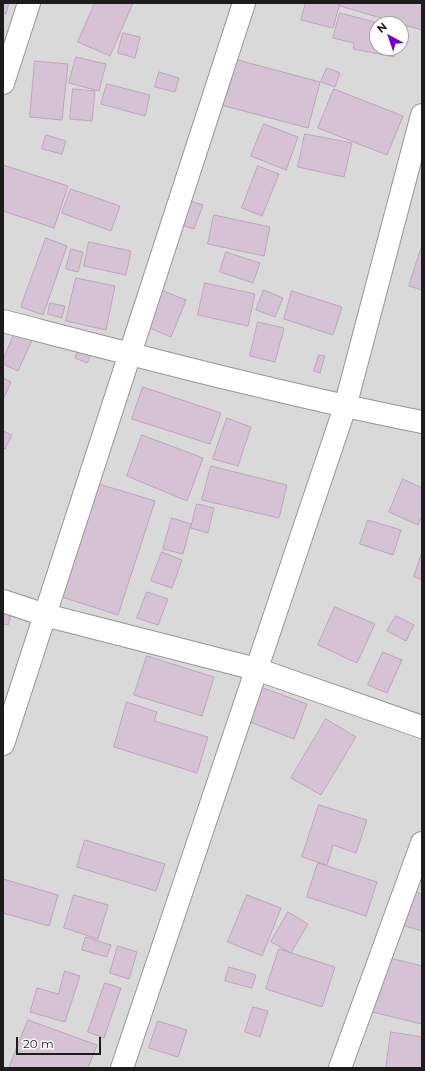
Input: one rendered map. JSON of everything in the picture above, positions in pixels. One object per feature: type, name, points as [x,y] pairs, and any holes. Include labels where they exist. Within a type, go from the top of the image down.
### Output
[{"type":"street","points":[[3,83],[29,3]]},
{"type":"street","points":[[3,744],[244,3]]},
{"type":"street","points":[[122,1068],[345,407],[422,116]]},
{"type":"street","points":[[3,321],[345,407],[422,422]]},
{"type":"street","points":[[3,601],[45,616],[256,669],[422,726]]},
{"type":"street","points":[[340,1068],[422,842]]},
{"type":"shaded area","points":[[3,3],[422,3],[422,1068],[3,1068]]},
{"type":"building","points":[[3,3],[9,3],[6,14],[3,13]]},
{"type":"building","points":[[95,3],[133,3],[110,56],[78,42]]},
{"type":"building","points":[[306,3],[340,3],[333,28],[301,20]]},
{"type":"building","points":[[341,3],[422,3],[422,30],[409,26],[409,16],[374,16],[340,6]]},
{"type":"building","points":[[340,13],[369,21],[369,52],[353,49],[354,43],[333,38]]},
{"type":"building","points":[[123,33],[140,37],[135,58],[118,53]]},
{"type":"building","points":[[76,57],[106,64],[99,91],[69,83]]},
{"type":"building","points":[[234,59],[320,82],[308,128],[221,105]]},
{"type":"building","points":[[35,61],[68,64],[62,120],[30,117]]},
{"type":"building","points":[[327,68],[340,73],[335,87],[321,82]]},
{"type":"building","points":[[159,72],[179,78],[175,92],[155,87]]},
{"type":"building","points":[[107,84],[150,95],[145,116],[101,104]]},
{"type":"building","points":[[73,89],[95,91],[92,121],[70,119]]},
{"type":"building","points":[[334,89],[403,116],[387,155],[318,128]]},
{"type":"building","points":[[264,124],[298,137],[286,170],[251,156]]},
{"type":"building","points":[[305,134],[352,143],[344,177],[298,167]]},
{"type":"building","points":[[46,135],[66,141],[62,154],[42,149]]},
{"type":"building","points":[[3,165],[68,186],[54,228],[3,211]]},
{"type":"building","points":[[258,166],[279,174],[262,216],[242,208]]},
{"type":"building","points":[[71,189],[120,206],[111,231],[62,213]]},
{"type":"building","points":[[184,199],[203,205],[194,229],[176,223]]},
{"type":"building","points":[[214,215],[270,227],[264,256],[208,244]]},
{"type":"building","points":[[46,238],[67,246],[43,315],[21,307]]},
{"type":"building","points":[[89,242],[131,251],[126,275],[84,266]]},
{"type":"building","points":[[71,249],[83,252],[78,272],[66,269]]},
{"type":"building","points":[[421,249],[422,250],[422,290],[409,286]]},
{"type":"building","points":[[226,252],[260,263],[253,283],[220,272]]},
{"type":"building","points":[[76,278],[115,286],[106,330],[66,321]]},
{"type":"building","points":[[205,283],[255,294],[248,326],[198,315]]},
{"type":"building","points":[[161,290],[186,300],[171,337],[147,327]]},
{"type":"building","points":[[264,290],[283,298],[275,317],[256,310]]},
{"type":"building","points":[[292,291],[342,307],[333,335],[284,319]]},
{"type":"building","points":[[50,303],[65,306],[62,318],[48,314]]},
{"type":"building","points":[[258,322],[284,328],[275,362],[250,356]]},
{"type":"building","points":[[16,330],[33,338],[18,371],[3,364],[3,360]]},
{"type":"building","points":[[81,345],[93,350],[87,363],[75,358]]},
{"type":"building","points":[[319,355],[325,356],[320,373],[314,371]]},
{"type":"building","points":[[3,378],[11,382],[3,400]]},
{"type":"building","points":[[143,387],[221,413],[210,444],[132,419]]},
{"type":"building","points":[[227,418],[251,427],[238,466],[213,459]]},
{"type":"building","points":[[3,431],[12,435],[5,449],[3,448]]},
{"type":"building","points":[[142,435],[203,458],[187,501],[127,476]]},
{"type":"building","points":[[211,466],[287,485],[279,518],[202,500]]},
{"type":"building","points":[[403,479],[422,488],[422,516],[418,525],[389,512]]},
{"type":"building","points":[[99,484],[155,501],[118,615],[62,597]]},
{"type":"building","points":[[197,504],[214,508],[208,533],[191,528]]},
{"type":"building","points":[[172,518],[191,524],[183,554],[163,549]]},
{"type":"building","points":[[368,520],[401,530],[393,555],[360,544]]},
{"type":"building","points":[[162,552],[182,560],[172,588],[151,581]]},
{"type":"building","points":[[422,552],[422,580],[414,577]]},
{"type":"building","points":[[147,592],[168,599],[158,625],[137,618]]},
{"type":"building","points":[[335,607],[375,624],[357,663],[318,645]]},
{"type":"building","points":[[3,612],[11,614],[8,625],[3,624]]},
{"type":"building","points":[[396,616],[414,625],[406,641],[387,631]]},
{"type":"building","points":[[383,652],[402,660],[387,693],[368,685]]},
{"type":"building","points":[[147,656],[214,677],[202,716],[134,695]]},
{"type":"building","points":[[255,685],[307,704],[294,739],[242,719]]},
{"type":"building","points":[[127,702],[157,712],[154,721],[208,737],[197,773],[114,747]]},
{"type":"building","points":[[326,719],[356,737],[321,795],[291,778]]},
{"type":"building","points":[[319,805],[367,820],[356,853],[333,845],[327,865],[302,857]]},
{"type":"building","points":[[85,840],[165,864],[156,891],[77,867]]},
{"type":"building","points":[[318,863],[377,882],[366,916],[307,897]]},
{"type":"building","points":[[3,879],[58,895],[49,926],[3,913]]},
{"type":"building","points":[[416,892],[422,894],[422,931],[405,926]]},
{"type":"building","points":[[74,895],[108,905],[98,939],[64,928]]},
{"type":"building","points":[[247,895],[281,908],[262,956],[228,942]]},
{"type":"building","points":[[288,912],[308,924],[291,953],[271,942]]},
{"type":"building","points":[[86,937],[111,945],[107,957],[82,950]]},
{"type":"building","points":[[118,946],[137,952],[129,979],[110,973]]},
{"type":"building","points":[[279,949],[335,967],[322,1007],[266,989]]},
{"type":"building","points":[[382,956],[422,966],[422,1024],[368,1011]]},
{"type":"building","points":[[229,967],[256,975],[252,988],[225,981]]},
{"type":"building","points":[[65,971],[80,976],[65,1022],[30,1012],[37,988],[58,994]]},
{"type":"building","points":[[105,983],[121,988],[104,1038],[88,1032]]},
{"type":"building","points":[[253,1007],[268,1011],[260,1037],[245,1032]]},
{"type":"building","points":[[28,1020],[97,1045],[88,1068],[9,1068]]},
{"type":"building","points":[[158,1021],[187,1030],[178,1057],[149,1048]]},
{"type":"building","points":[[391,1032],[422,1037],[422,1068],[386,1068]]}]
